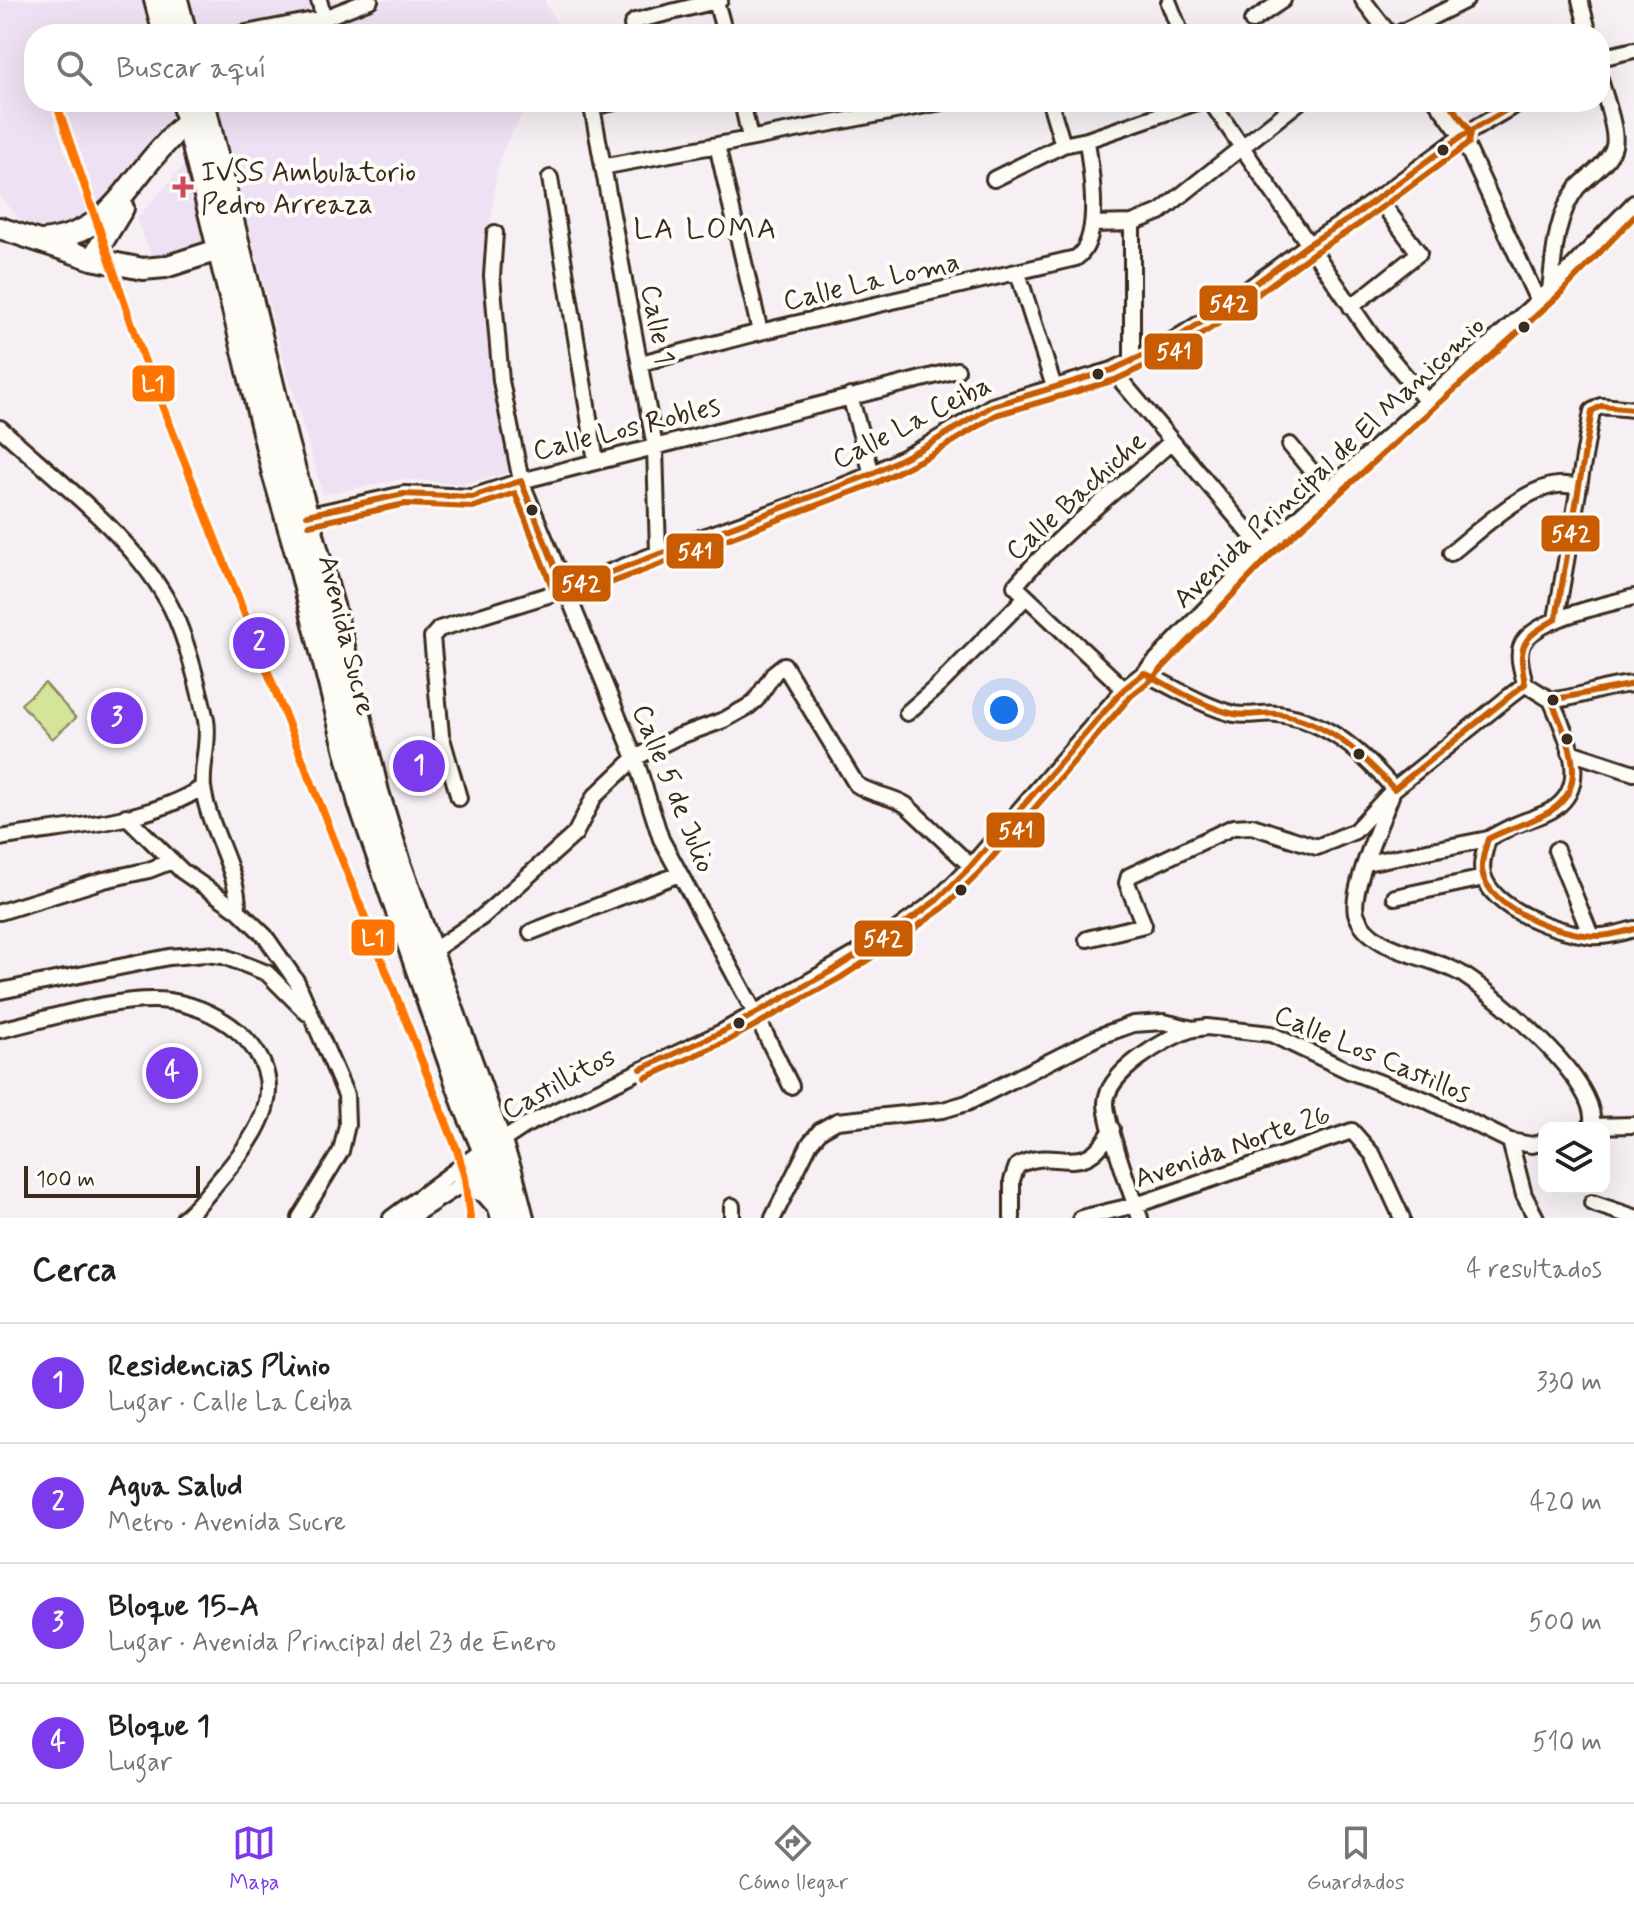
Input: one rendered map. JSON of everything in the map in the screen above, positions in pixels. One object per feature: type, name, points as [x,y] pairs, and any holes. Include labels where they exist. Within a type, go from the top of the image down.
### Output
[{"type":"main road","points":[[156,0],[162,24]]},
{"type":"main road","points":[[176,0],[182,24]]},
{"type":"main road","name":"Avenida Sucre","points":[[199,116],[218,250],[298,518],[340,634],[377,792],[431,952],[473,1168]]},
{"type":"main road","name":"Avenida Sucre","points":[[199,116],[286,442],[298,518],[360,803],[465,1105],[473,1168]]},
{"type":"main road","points":[[473,1168],[502,1213]]},
{"type":"main road","name":"Avenida Sucre","points":[[473,1168],[510,1171],[522,1218]]},
{"type":"street","points":[[319,0],[324,18]]},
{"type":"street","points":[[293,24],[324,18],[370,0]]},
{"type":"street","points":[[633,24],[718,0],[723,24]]},
{"type":"street","points":[[1252,21],[1283,0]]},
{"type":"street","points":[[1363,0],[1381,24]]},
{"type":"street","points":[[1414,24],[1448,3],[1466,0]]},
{"type":"street","points":[[1580,0],[1586,24]]},
{"type":"street","points":[[1169,3],[1177,24]]},
{"type":"street","points":[[1610,56],[1634,50]]},
{"type":"street","name":"Calle 1","points":[[593,112],[655,447],[658,553]]},
{"type":"street","points":[[744,112],[750,138]]},
{"type":"street","points":[[602,167],[889,112]]},
{"type":"street","points":[[1053,112],[1063,145]]},
{"type":"street","points":[[994,179],[1063,145],[1087,140],[1168,112]]},
{"type":"street","points":[[1217,112],[1371,335],[1428,403]]},
{"type":"street","points":[[1092,224],[1132,223],[1170,206],[1286,112]]},
{"type":"street","points":[[1444,112],[1462,136],[1538,301]]},
{"type":"street","name":"Calle La Ceiba","points":[[459,798],[441,735],[432,637],[435,631],[564,590],[810,499],[872,474],[992,406],[1132,362],[1210,317],[1462,136],[1503,112]]},
{"type":"street","points":[[1550,290],[1565,207],[1577,189],[1610,154],[1615,143],[1608,112]]},
{"type":"street","points":[[38,241],[66,236],[100,220],[130,190],[153,156],[179,129],[199,116]]},
{"type":"street","name":"Calle La Loma","points":[[641,363],[1076,258],[1086,248],[1092,224],[1094,197],[1087,140]]},
{"type":"street","points":[[717,145],[760,332]]},
{"type":"street","points":[[550,178],[596,461]]},
{"type":"street","points":[[86,257],[122,209],[130,190]]},
{"type":"street","points":[[1351,307],[1419,253],[1378,198]]},
{"type":"street","name":"Avenida Principal de El Manicomio","points":[[641,1069],[724,1031],[892,933],[937,900],[971,866],[1124,689],[1144,673],[1263,549],[1550,290],[1634,203]]},
{"type":"street","points":[[1132,223],[1132,362]]},
{"type":"street","points":[[86,257],[80,237],[88,227]]},
{"type":"street","points":[[0,228],[86,257],[154,269],[218,250]]},
{"type":"street","name":"Calle 5 de Julio","points":[[495,233],[492,276],[500,368],[521,481],[635,758],[661,839],[791,1086]]},
{"type":"street","points":[[1018,273],[1054,387]]},
{"type":"street","name":"Calle Los Robles","points":[[298,518],[404,494],[472,497],[596,461],[957,370]]},
{"type":"street","points":[[1112,370],[1263,549]]},
{"type":"street","points":[[850,396],[872,474]]},
{"type":"street","points":[[1556,619],[1592,411],[1601,406],[1634,409]]},
{"type":"street","points":[[0,428],[123,542],[166,597],[181,630],[207,724],[203,787],[213,825],[238,893],[238,910]]},
{"type":"street","name":"Calle Bachiche","points":[[907,713],[1020,591],[1066,531],[1171,442]]},
{"type":"street","points":[[1290,445],[1328,491]]},
{"type":"street","points":[[1451,553],[1513,505],[1541,490],[1558,485],[1578,486]]},
{"type":"street","points":[[1020,591],[1124,689]]},
{"type":"street","points":[[1634,597],[1556,619],[1528,635],[1520,657],[1525,684],[1551,700],[1569,699],[1599,688],[1634,684]]},
{"type":"street","points":[[431,952],[482,917],[575,834],[594,797],[635,758],[749,706],[778,667],[786,666],[856,784],[864,790],[894,797],[906,805],[971,866]]},
{"type":"street","points":[[1144,673],[1235,714],[1274,713],[1320,726],[1360,753],[1394,789]]},
{"type":"street","points":[[1087,939],[1144,925],[1127,883],[1128,877],[1233,827],[1252,826],[1317,847],[1355,831],[1394,789],[1525,684]]},
{"type":"street","points":[[1366,863],[1488,839],[1559,805],[1575,775],[1568,739],[1551,700]]},
{"type":"street","points":[[1570,752],[1634,773]]},
{"type":"street","points":[[0,838],[170,806],[203,787]]},
{"type":"street","points":[[1394,789],[1357,894],[1356,912],[1367,933],[1464,975],[1507,1010],[1559,1056],[1577,1080],[1592,1115],[1591,1122]]},
{"type":"street","points":[[126,816],[200,886],[238,910],[259,929],[289,967],[318,1029],[346,1095],[347,1125],[341,1151],[300,1218]]},
{"type":"street","points":[[1488,839],[1481,865],[1484,878],[1503,903],[1527,918],[1591,936],[1609,936],[1634,929]]},
{"type":"street","points":[[1556,850],[1591,936]]},
{"type":"street","points":[[0,912],[172,861]]},
{"type":"street","points":[[531,932],[679,874]]},
{"type":"street","points":[[1395,897],[1484,878]]},
{"type":"street","points":[[0,991],[189,954],[223,956],[267,973],[299,1003],[318,1029]]},
{"type":"street","points":[[0,1030],[104,1006],[152,1000],[200,1009],[229,1024],[240,1034],[263,1066],[268,1089],[264,1116],[248,1146],[184,1218]]},
{"type":"street","name":"Calle Los Castillos","points":[[773,1218],[810,1143],[821,1130],[837,1121],[943,1110],[967,1103],[1100,1036],[1133,1024],[1164,1022],[1193,1029],[1207,1027],[1271,1034],[1349,1071],[1426,1100],[1510,1141],[1538,1144]]},
{"type":"street","points":[[1138,1212],[1106,1104],[1113,1084],[1129,1067],[1156,1047],[1193,1029]]},
{"type":"street","name":"Castillitos","points":[[399,1217],[473,1168],[526,1125],[641,1069]]},
{"type":"street","points":[[1610,1126],[1634,1125]]},
{"type":"street","points":[[1012,1218],[1012,1180],[1017,1166],[1036,1159],[1082,1160],[1104,1144],[1112,1129]]},
{"type":"street","name":"Avenida Norte 26","points":[[1081,1218],[1138,1212],[1352,1131],[1378,1163],[1402,1218]]},
{"type":"street","points":[[1510,1141],[1524,1195],[1536,1218]]},
{"type":"street","points":[[1592,1203],[1634,1217]]},
{"type":"shaded area","points":[[0,0],[145,0],[151,24],[24,24],[24,112],[173,113],[100,209],[54,228],[26,227],[0,197]]},
{"type":"shaded area","points":[[188,0],[544,0],[557,24],[194,24]]},
{"type":"shaded area","points":[[218,112],[523,112],[503,149],[496,174],[488,246],[513,471],[464,484],[403,479],[323,494]]},
{"type":"shaded area","name":"IVSS Ambulatorio Pedro Arreaza","points":[[194,155],[214,237],[153,259],[136,219]]},
{"type":"green space","points":[[45,683],[76,718],[52,739],[21,704]]},
{"type":"transit line","name":"L1","points":[[59,112],[143,357],[457,1150],[465,1178],[470,1218]]},
{"type":"transit line","name":"541","points":[[309,525],[405,504],[473,507],[515,493],[555,595],[565,600],[876,483],[933,454],[996,415],[1115,380],[1168,355],[1358,225],[1469,143],[1471,132],[1456,112]]},
{"type":"transit line","name":"542","points":[[307,515],[404,494],[472,497],[521,481],[564,590],[872,474],[992,406],[1112,370],[1164,346],[1352,217],[1462,136],[1503,112]]},
{"type":"transit line","name":"541","points":[[645,1078],[729,1040],[840,978],[943,908],[979,873],[1131,696],[1151,680],[1270,556],[1557,297],[1634,217]]},
{"type":"transit line","name":"542","points":[[1525,684],[1522,660],[1525,644],[1535,632],[1556,619],[1592,411],[1601,406],[1634,409]]},
{"type":"transit line","name":"542","points":[[641,1069],[724,1031],[835,969],[937,900],[971,866],[1124,689],[1144,673],[1222,711],[1239,715],[1277,714],[1311,723],[1356,751],[1394,789],[1525,684]]},
{"type":"transit line","name":"542","points":[[1551,700],[1634,684]]},
{"type":"transit line","name":"542","points":[[1551,700],[1572,758],[1571,786],[1564,799],[1552,810],[1488,839],[1482,866],[1487,884],[1511,908],[1528,918],[1565,931],[1597,936],[1634,929]]},
{"type":"place","name":"IVSS Ambulatorio Pedro Arreaza","points":[[183,187]]},
{"type":"place","name":"Agua Salud","points":[[259,643]]},
{"type":"place","name":"Bloque 15-A","points":[[117,718]]},
{"type":"place","name":"Residencias Plinio","points":[[419,766]]},
{"type":"place","name":"Bloque 1","points":[[172,1073]]},
{"type":"district","name":"LA LOMA","points":[[706,228]]}]
